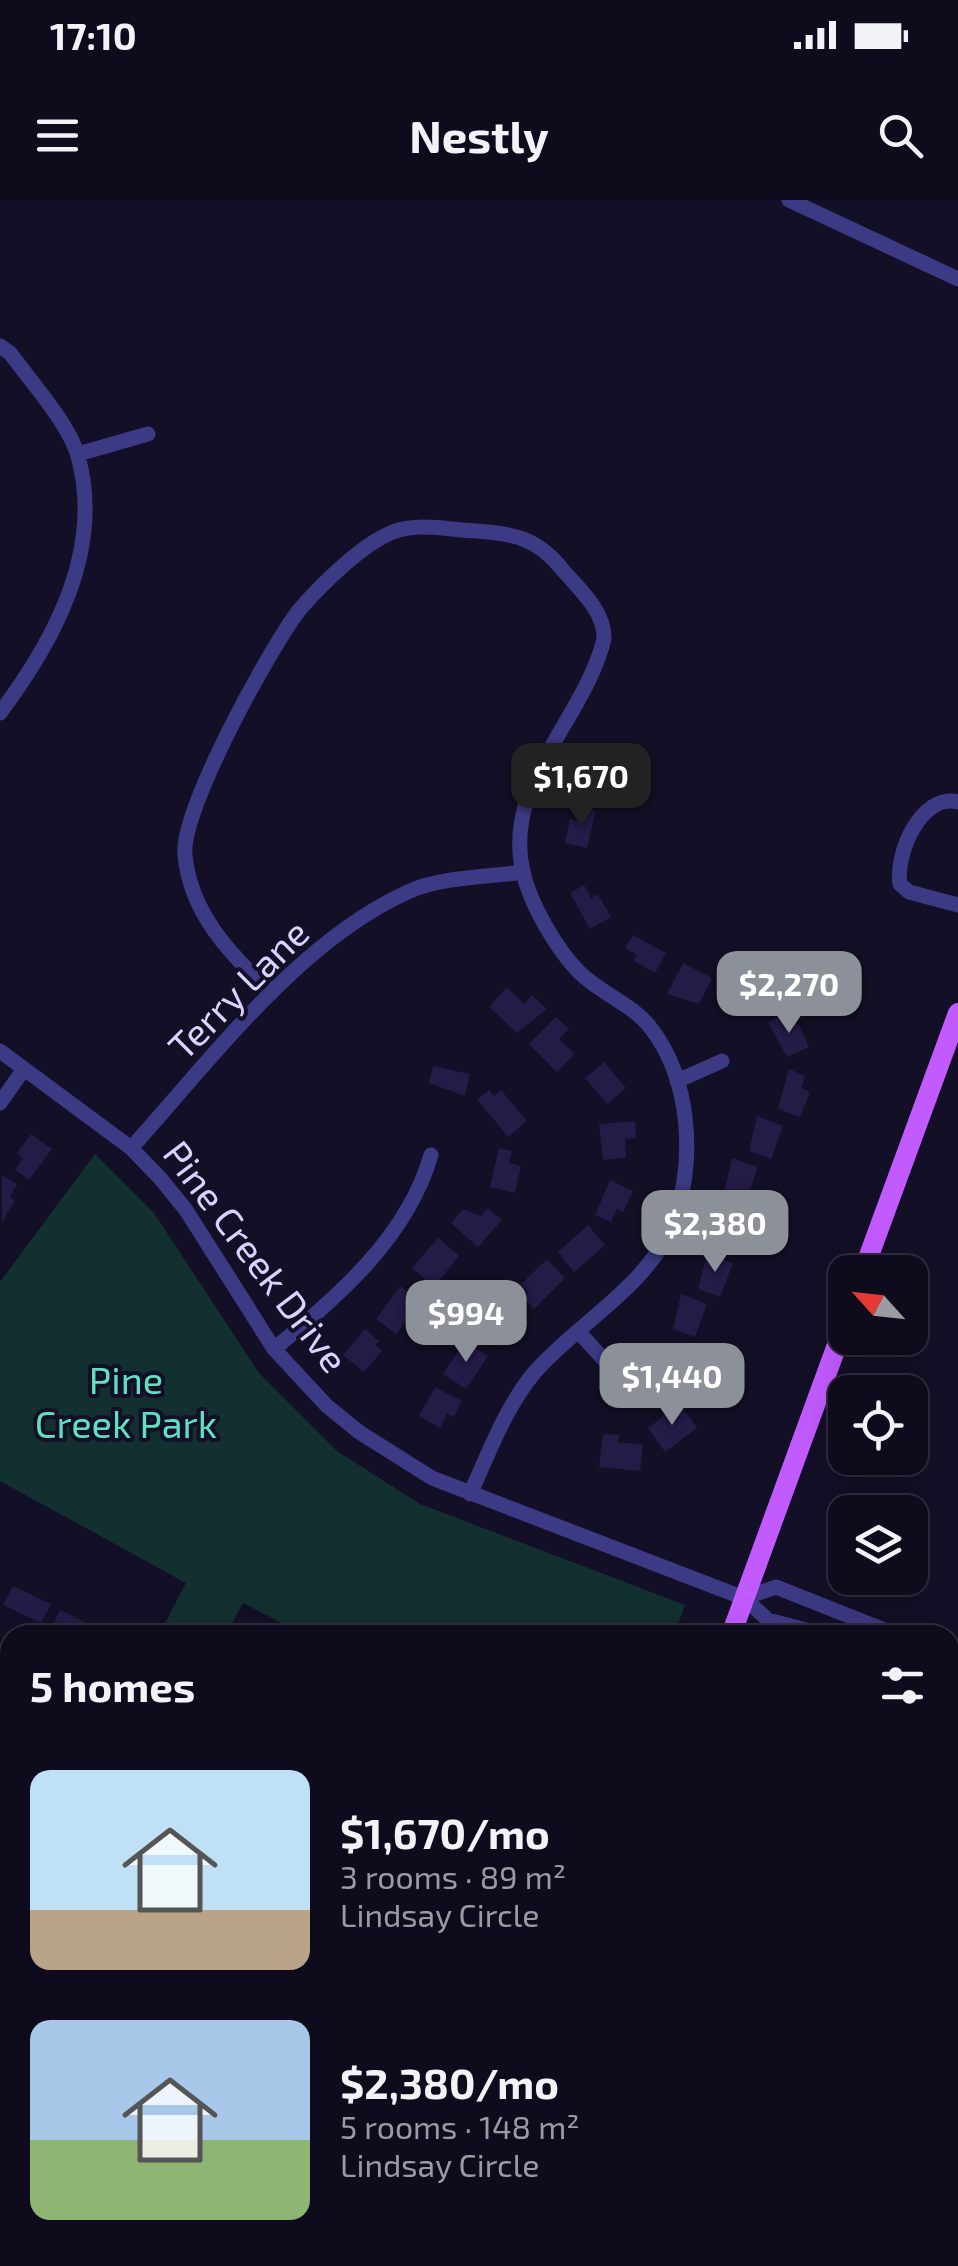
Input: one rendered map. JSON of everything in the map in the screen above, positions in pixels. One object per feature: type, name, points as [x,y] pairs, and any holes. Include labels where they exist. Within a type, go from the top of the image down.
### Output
[{"type":"main road","points":[[870,1255],[958,1013]]},
{"type":"main road","points":[[734,1625],[833,1355]]},
{"type":"street","points":[[789,200],[958,278]]},
{"type":"street","points":[[0,346],[10,352],[78,454],[83,517],[74,587],[40,659],[0,713]]},
{"type":"street","points":[[78,454],[148,434]]},
{"type":"street","points":[[272,993],[230,954],[202,912],[188,876],[184,849],[210,766],[298,612],[332,575],[394,532],[418,528],[470,530],[531,540],[550,553],[601,618],[604,639],[528,795],[520,841],[522,872],[543,919],[577,970],[650,1026],[677,1082],[688,1156],[672,1224],[640,1274],[534,1374],[501,1424],[470,1494]]},
{"type":"street","points":[[958,802],[935,803],[922,811],[898,872],[900,884],[909,892],[958,904]]},
{"type":"street","name":"Terry Lane","points":[[131,1148],[272,993],[348,928],[412,890],[522,872]]},
{"type":"street","name":"Pine Creek Drive","points":[[0,1051],[131,1148],[186,1210],[274,1349],[326,1406],[358,1432],[432,1478],[744,1598],[768,1620],[787,1625]]},
{"type":"street","points":[[677,1082],[722,1061]]},
{"type":"street","points":[[0,1102],[24,1068]]},
{"type":"street","points":[[274,1349],[350,1286],[420,1194],[432,1156]]},
{"type":"street","points":[[578,1331],[615,1372]]},
{"type":"street","name":"Pine Creek Drive","points":[[744,1598],[776,1586],[872,1625]]},
{"type":"green space","name":"Pine Creek Park","points":[[95,1154],[154,1213],[259,1373],[337,1451],[420,1504],[685,1605],[678,1625],[285,1625],[243,1603],[231,1625],[164,1625],[186,1583],[0,1481],[0,1282]]},
{"type":"building","points":[[580,806],[596,810],[587,848],[565,843],[570,819],[576,821]]},
{"type":"building","points":[[584,885],[591,898],[598,894],[611,917],[590,929],[570,893]]},
{"type":"building","points":[[633,935],[666,953],[655,973],[634,961],[637,955],[625,948]]},
{"type":"building","points":[[683,963],[712,978],[699,1004],[667,994]]},
{"type":"building","points":[[738,967],[770,984],[753,1015],[739,1007],[745,996],[728,987]]},
{"type":"building","points":[[507,987],[524,1004],[532,995],[547,1009],[517,1033],[489,1007]]},
{"type":"building","points":[[784,1014],[789,1027],[798,1023],[809,1047],[787,1057],[768,1022]]},
{"type":"building","points":[[556,1017],[569,1029],[559,1039],[575,1054],[557,1072],[529,1044]]},
{"type":"building","points":[[604,1062],[626,1088],[607,1104],[585,1078]]},
{"type":"building","points":[[433,1066],[470,1074],[465,1096],[429,1083]]},
{"type":"building","points":[[789,1069],[805,1076],[801,1088],[810,1092],[800,1117],[778,1109]]},
{"type":"building","points":[[489,1090],[494,1096],[501,1090],[527,1121],[508,1137],[477,1099]]},
{"type":"building","points":[[757,1116],[783,1126],[771,1159],[749,1151]]},
{"type":"building","points":[[635,1121],[636,1138],[625,1139],[626,1158],[603,1160],[599,1124]]},
{"type":"building","points":[[31,1134],[52,1149],[29,1180],[15,1170],[23,1158],[17,1153]]},
{"type":"building","points":[[499,1148],[512,1151],[509,1163],[521,1166],[515,1193],[490,1187]]},
{"type":"building","points":[[732,1158],[758,1167],[746,1201],[724,1193]]},
{"type":"building","points":[[2,1175],[17,1184],[10,1197],[15,1200],[2,1222]]},
{"type":"building","points":[[610,1180],[633,1191],[623,1212],[617,1209],[611,1222],[595,1215]]},
{"type":"building","points":[[488,1208],[502,1220],[478,1247],[451,1223],[463,1209],[481,1216]]},
{"type":"building","points":[[722,1209],[749,1218],[736,1252],[714,1244]]},
{"type":"building","points":[[588,1225],[605,1245],[574,1272],[558,1252]]},
{"type":"building","points":[[438,1238],[459,1256],[434,1287],[412,1268]]},
{"type":"building","points":[[707,1254],[733,1263],[720,1297],[698,1289]]},
{"type":"building","points":[[547,1259],[565,1278],[534,1309],[523,1297],[528,1292],[521,1284]]},
{"type":"building","points":[[400,1286],[412,1295],[404,1307],[412,1312],[396,1334],[376,1319]]},
{"type":"building","points":[[681,1294],[707,1304],[695,1337],[673,1329]]},
{"type":"building","points":[[501,1296],[525,1313],[501,1347],[477,1330]]},
{"type":"building","points":[[365,1329],[379,1341],[375,1345],[382,1351],[364,1372],[343,1355]]},
{"type":"building","points":[[465,1341],[488,1356],[466,1389],[443,1374]]},
{"type":"building","points":[[686,1353],[712,1362],[699,1396],[677,1388]]},
{"type":"building","points":[[435,1387],[462,1401],[454,1417],[447,1414],[440,1428],[419,1416]]},
{"type":"building","points":[[680,1404],[697,1428],[665,1452],[648,1428]]},
{"type":"building","points":[[603,1434],[619,1435],[618,1442],[643,1445],[640,1471],[599,1467]]},
{"type":"building","points":[[13,1586],[51,1604],[41,1623],[3,1605]]},
{"type":"building","points":[[60,1610],[91,1625],[53,1625]]}]
